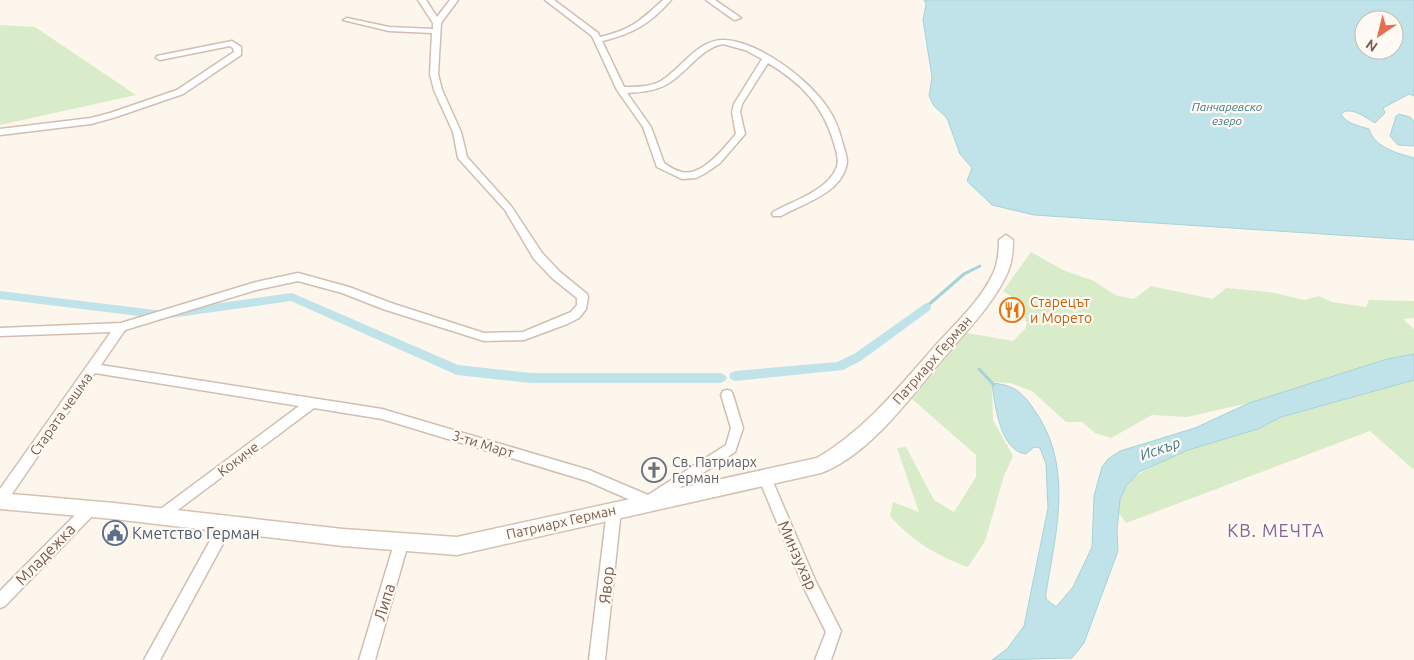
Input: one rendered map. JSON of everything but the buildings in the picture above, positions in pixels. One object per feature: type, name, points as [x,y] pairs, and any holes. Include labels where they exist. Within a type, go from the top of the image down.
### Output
[{"type":"street","points":[[422,0],[437,27]]},
{"type":"street","points":[[0,332],[121,327],[298,277],[345,290],[387,306],[484,336],[524,336],[575,315],[582,306],[583,297],[556,275],[538,256],[508,208],[463,158],[457,132],[438,90],[434,74],[437,27],[454,0]]},
{"type":"street","points":[[548,0],[582,23],[598,40],[621,90],[647,127],[660,165],[687,176],[702,171],[731,146],[741,134],[736,112],[738,104],[766,59]]},
{"type":"street","points":[[598,40],[622,34],[640,26],[667,0]]},
{"type":"street","points":[[710,0],[737,18]]},
{"type":"street","points":[[348,20],[389,29],[437,27]]},
{"type":"street","points":[[621,90],[645,90],[664,83],[711,44],[723,42],[744,47],[766,59],[797,81],[818,100],[834,129],[842,166],[835,179],[808,198],[794,203],[777,214]]},
{"type":"street","points":[[0,132],[91,121],[113,115],[180,92],[238,53],[237,47],[232,43],[160,58]]},
{"type":"street","name":"Патриарх Герман","points":[[0,501],[90,508],[401,544],[457,546],[821,465],[838,456],[888,411],[962,326],[997,280],[1007,258],[1006,240]]},
{"type":"street","name":"Старата чешма","points":[[0,501],[121,327]]},
{"type":"street","name":"3-ти Март","points":[[93,368],[382,414],[589,476],[649,502]]},
{"type":"street","points":[[649,502],[731,448],[737,428],[728,395]]},
{"type":"street","name":"Кокиче","points":[[163,516],[313,402]]},
{"type":"street","name":"Минзухар","points":[[765,478],[811,587],[834,631],[823,660]]},
{"type":"street","name":"Младежка","points":[[0,601],[90,508]]},
{"type":"street","name":"Явор","points":[[597,660],[614,510]]},
{"type":"street","points":[[152,660],[227,523]]},
{"type":"street","name":"Липа","points":[[367,660],[401,544]]},
{"type":"green space","points":[[0,25],[35,27],[136,95],[0,125]]},
{"type":"green space","points":[[1031,252],[1063,270],[1094,281],[1115,295],[1134,299],[1151,286],[1213,299],[1226,288],[1270,292],[1304,300],[1319,296],[1332,302],[1366,307],[1369,300],[1414,301],[1414,318],[1403,319],[1414,329],[1414,358],[1411,354],[1387,359],[1266,399],[1187,417],[1152,415],[1111,438],[1095,433],[1082,422],[1066,422],[1032,391],[1010,383],[992,382],[993,420],[1013,456],[1004,476],[985,541],[968,567],[926,547],[907,533],[890,516],[893,502],[919,512],[897,448],[906,447],[934,500],[954,512],[976,477],[976,455],[912,399],[967,333],[1013,341],[1025,329],[1027,323],[1015,299],[1003,291]]},
{"type":"green space","points":[[1414,380],[1414,470],[1370,431],[1126,523],[1118,512],[1120,499],[1132,478],[1167,458],[1218,439],[1258,429],[1281,417]]},
{"type":"water","name":"Панчаревско езеро","points":[[924,0],[1414,0],[1414,96],[1409,94],[1383,108],[1385,113],[1375,123],[1353,112],[1349,111],[1341,114],[1350,122],[1369,129],[1376,141],[1387,149],[1414,158],[1414,240],[1034,215],[992,205],[967,181],[972,168],[960,154],[947,118],[934,106],[929,96],[932,77],[923,20],[926,4]]},
{"type":"water","points":[[1399,114],[1410,117],[1414,121],[1414,146],[1398,145],[1390,136],[1396,116]]},
{"type":"water","name":"Искър","points":[[1414,354],[1414,380],[1281,417],[1258,429],[1188,450],[1139,472],[1127,485],[1120,499],[1117,532],[1118,551],[1084,643],[1072,658],[992,660],[1007,649],[1024,626],[1048,508],[1046,464],[1040,448],[1034,447],[1026,454],[1017,451],[1010,445],[1000,426],[992,383],[1013,388],[1028,401],[1048,435],[1055,457],[1059,501],[1046,599],[1056,607],[1073,587],[1092,547],[1094,496],[1102,467],[1108,459],[1120,451],[1195,428],[1249,403],[1387,359]]},
{"type":"waterway","points":[[926,307],[964,274],[980,266]]},
{"type":"waterway","points":[[0,295],[163,315],[292,297],[457,370],[531,378],[721,378]]},
{"type":"waterway","points":[[735,376],[839,367],[858,357],[926,307]]},
{"type":"waterway","points":[[979,369],[994,385]]},
{"type":"place","name":"Старецът и Морето","points":[[1012,310]]},
{"type":"place","name":"Св. Патриарх Герман","points":[[654,470]]},
{"type":"place","name":"Кметство Герман","points":[[115,533]]},
{"type":"district","name":"КВ. МЕЧТА","points":[[1276,531]]}]
